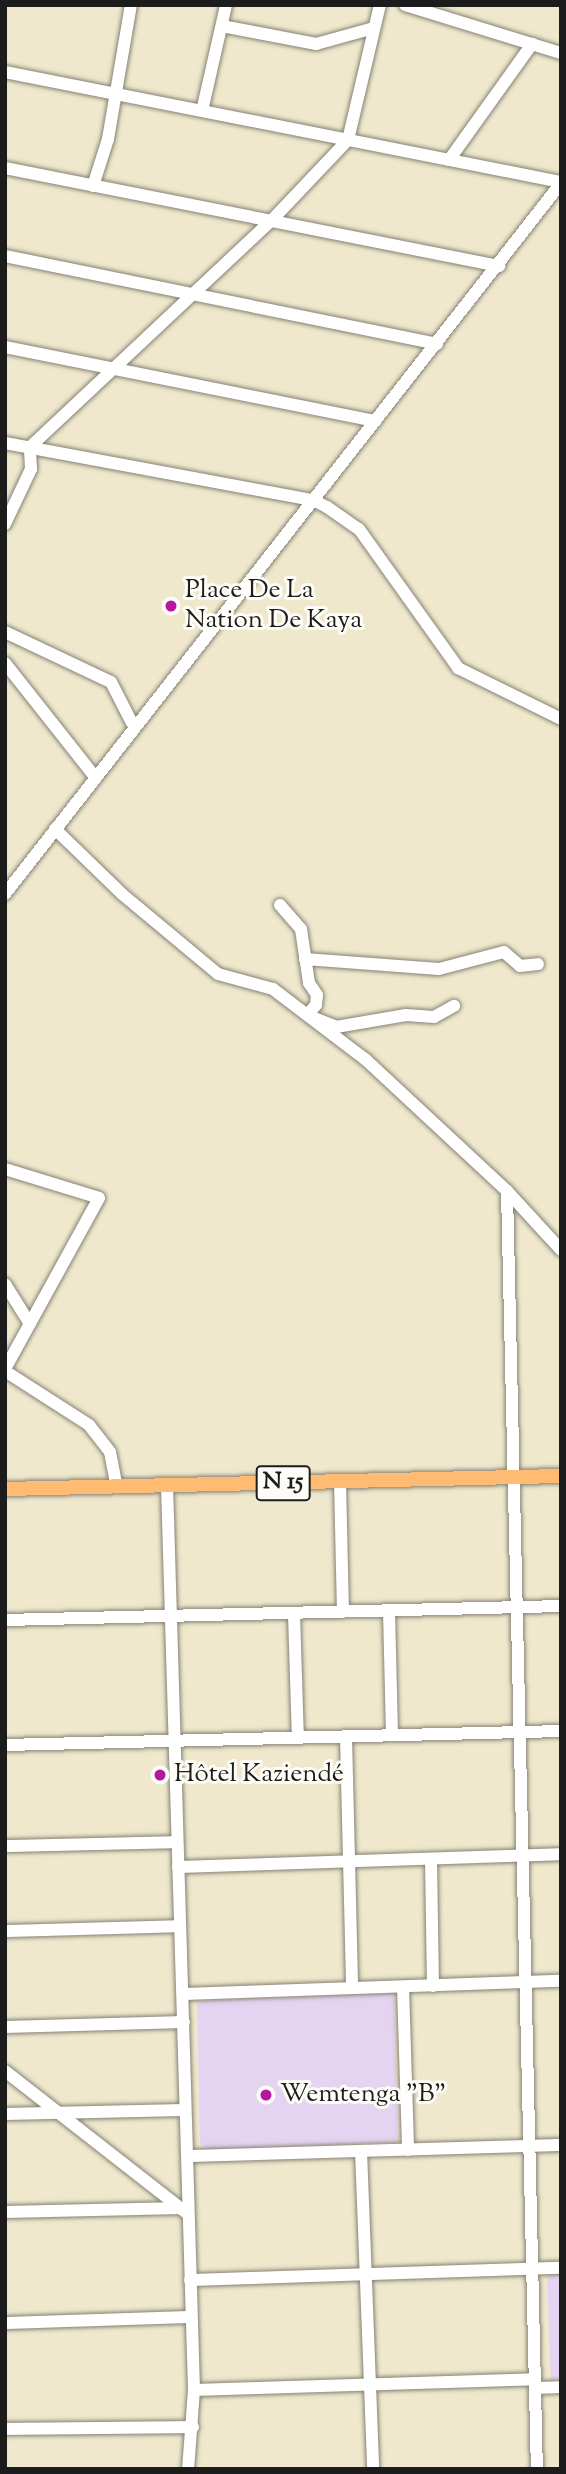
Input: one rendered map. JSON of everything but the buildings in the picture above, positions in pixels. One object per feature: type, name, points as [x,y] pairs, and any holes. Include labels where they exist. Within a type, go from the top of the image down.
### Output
[{"type":"main road","name":"N 15","points":[[5,1489],[561,1476]]},
{"type":"street","points":[[93,186],[108,138],[131,5]]},
{"type":"street","points":[[202,111],[226,5]]},
{"type":"street","points":[[5,524],[31,469],[30,447],[109,368],[271,221],[348,140],[380,5]]},
{"type":"street","points":[[405,5],[561,53]]},
{"type":"street","points":[[222,26],[316,44],[374,28]]},
{"type":"street","points":[[449,160],[532,44]]},
{"type":"street","points":[[5,72],[561,183],[499,266],[5,894]]},
{"type":"street","points":[[5,169],[499,266]]},
{"type":"street","points":[[5,256],[437,344]]},
{"type":"street","points":[[5,347],[376,421]]},
{"type":"street","points":[[5,443],[313,500],[359,530],[444,651],[467,676],[561,719]]},
{"type":"street","points":[[5,632],[111,682],[132,723]]},
{"type":"street","points":[[5,663],[95,777]]},
{"type":"street","points":[[55,829],[122,894],[218,974],[273,989],[365,1059],[507,1191],[561,1250]]},
{"type":"street","points":[[280,905],[301,929],[309,983],[317,995],[316,1005],[307,1015]]},
{"type":"street","points":[[305,959],[439,969],[504,953],[520,966],[538,964]]},
{"type":"street","points":[[307,1015],[336,1027],[405,1015],[434,1017],[454,1006]]},
{"type":"street","points":[[5,1169],[99,1198],[5,1370],[89,1424],[110,1452],[117,1487]]},
{"type":"street","points":[[507,1191],[522,1732],[537,2469]]},
{"type":"street","points":[[5,1284],[30,1324]]},
{"type":"street","points":[[340,1481],[343,1612]]},
{"type":"street","points":[[167,1485],[184,2022],[183,2109],[188,2156],[185,2210],[194,2390],[188,2469]]},
{"type":"street","points":[[5,1620],[561,1606]]},
{"type":"street","points":[[388,1611],[392,1735]]},
{"type":"street","points":[[294,1614],[298,1738]]},
{"type":"street","points":[[5,1745],[561,1731]]},
{"type":"street","points":[[346,1737],[352,1988]]},
{"type":"street","points":[[5,1846],[177,1842]]},
{"type":"street","points":[[178,1867],[561,1854]]},
{"type":"street","points":[[431,1859],[433,1986]]},
{"type":"street","points":[[5,1931],[180,1926]]},
{"type":"street","points":[[183,1994],[561,1981]]},
{"type":"street","points":[[402,1987],[408,2150]]},
{"type":"street","points":[[5,2027],[184,2022]]},
{"type":"street","points":[[5,2071],[185,2210]]},
{"type":"street","points":[[5,2114],[183,2109]]},
{"type":"street","points":[[188,2156],[561,2145]]},
{"type":"street","points":[[361,2151],[373,2469]]},
{"type":"street","points":[[5,2212],[185,2210]]},
{"type":"street","points":[[190,2280],[561,2268]]},
{"type":"street","points":[[5,2323],[190,2317]]},
{"type":"street","points":[[194,2390],[369,2385],[536,2384],[561,2387]]},
{"type":"street","points":[[5,2429],[193,2427]]},
{"type":"shaded area","points":[[394,1993],[398,2142],[206,2150],[200,2142],[197,2001]]},
{"type":"shaded area","points":[[561,2275],[561,2380],[551,2380],[547,2276]]},
{"type":"place","name":"Place De La Nation De Kaya","points":[[171,606]]},
{"type":"place","name":"Hôtel Kaziendé","points":[[160,1775]]},
{"type":"place","name":"Wemtenga \"B\"","points":[[266,2095]]}]
